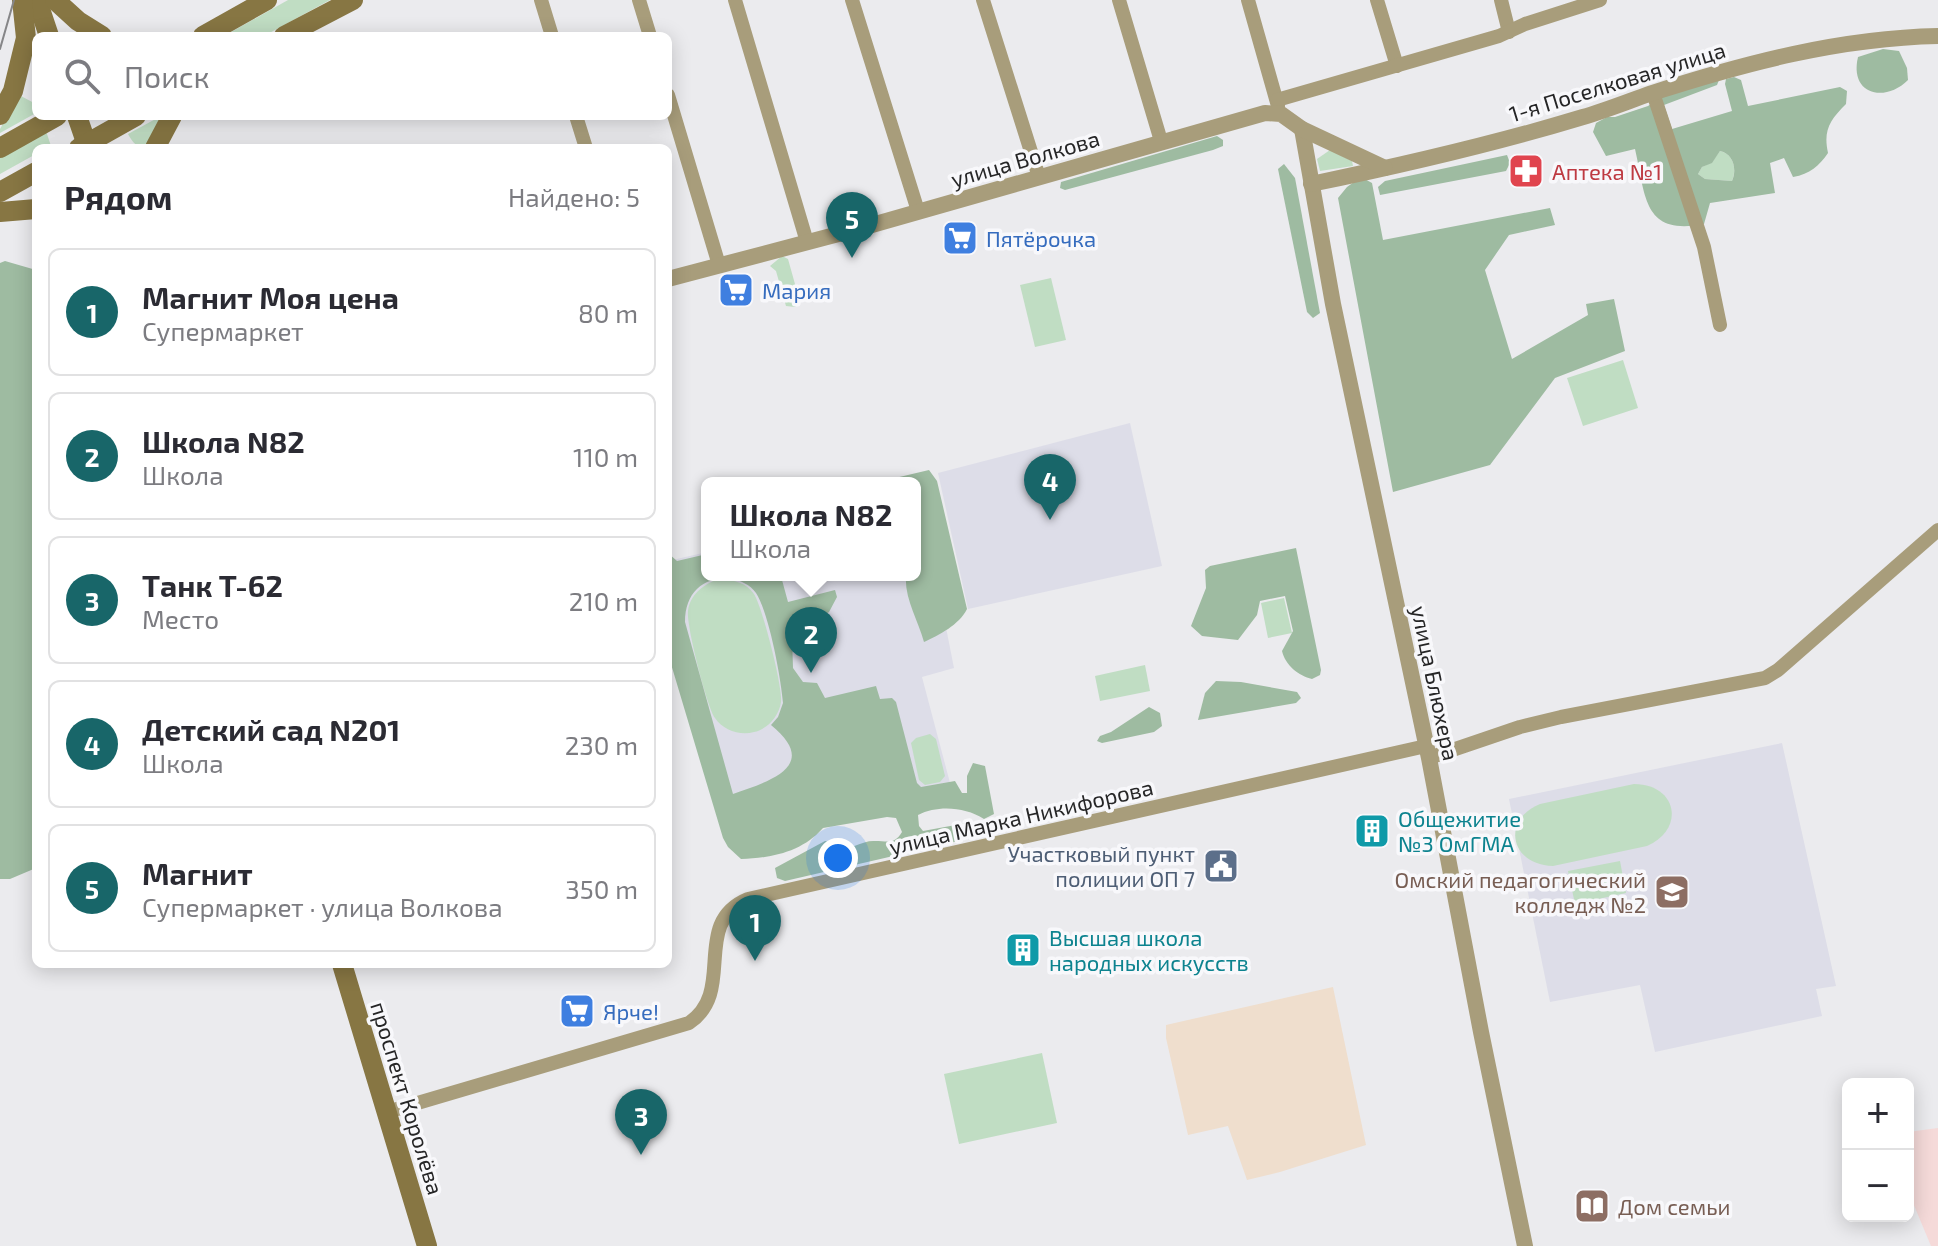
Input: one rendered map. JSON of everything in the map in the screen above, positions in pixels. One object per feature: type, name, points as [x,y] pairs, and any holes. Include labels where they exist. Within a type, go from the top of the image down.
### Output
[{"type":"main road","points":[[0,115],[13,91],[26,38],[22,0]]},
{"type":"main road","points":[[37,0],[48,32]]},
{"type":"main road","points":[[55,0],[96,32]]},
{"type":"main road","points":[[210,32],[267,0]]},
{"type":"main road","points":[[292,32],[353,0]]},
{"type":"main road","points":[[0,148],[50,120]]},
{"type":"main road","points":[[78,120],[83,144]]},
{"type":"main road","points":[[89,144],[129,120]]},
{"type":"main road","points":[[157,144],[170,120]]},
{"type":"main road","points":[[0,192],[32,174]]},
{"type":"main road","points":[[0,212],[32,209]]},
{"type":"main road","name":"проспект Королёва","points":[[343,968],[427,1246]]},
{"type":"street","points":[[541,0],[551,32]]},
{"type":"street","points":[[639,0],[649,32]]},
{"type":"street","points":[[735,0],[807,242]]},
{"type":"street","points":[[852,0],[918,211]]},
{"type":"street","points":[[983,0],[1039,177]]},
{"type":"street","points":[[1119,0],[1161,141]]},
{"type":"street","points":[[1248,0],[1279,107],[1302,129],[1385,168]]},
{"type":"street","points":[[1377,0],[1397,66]]},
{"type":"street","points":[[1501,0],[1509,32]]},
{"type":"street","points":[[1279,107],[1600,0]]},
{"type":"street","name":"1-я Поселковая улица","points":[[1311,184],[1453,153],[1586,117],[1751,64],[1820,47],[1938,36]]},
{"type":"street","points":[[1653,93],[1704,247],[1720,325]]},
{"type":"street","name":"улица Волкова","points":[[672,278],[1279,107]]},
{"type":"street","points":[[672,108],[719,265]]},
{"type":"street","points":[[577,120],[585,144]]},
{"type":"street","name":"улица Блюхера","points":[[1302,129],[1333,304],[1428,752],[1525,1246]]},
{"type":"street","name":"улица Марка Никифорова","points":[[387,1112],[689,1023],[701,1014],[715,986],[715,943],[719,928],[733,906],[748,899],[1428,752],[1561,717],[1765,678],[1938,530]]},
{"type":"shaded area","points":[[1130,423],[1162,566],[968,609],[938,473]]},
{"type":"shaded area","points":[[921,501],[954,668],[922,677],[954,798],[729,839],[672,579],[672,560],[701,553],[701,581],[921,581]]},
{"type":"shaded area","name":"Омский педагогический колледж №2","points":[[1782,743],[1836,986],[1816,989],[1822,1016],[1655,1052],[1640,985],[1550,1002],[1509,799]]},
{"type":"shaded area","points":[[1333,987],[1366,1145],[1247,1180],[1228,1126],[1188,1135],[1166,1038],[1166,1025]]},
{"type":"shaded area","points":[[1938,1128],[1938,1246],[1931,1246],[1914,1205],[1914,1131]]},
{"type":"green space","points":[[288,0],[330,0],[271,32],[231,32]]},
{"type":"green space","points":[[1883,49],[1899,51],[1907,68],[1908,80],[1899,87],[1880,93],[1864,87],[1857,70],[1858,57]]},
{"type":"green space","points":[[1734,77],[1741,80],[1748,106],[1840,87],[1847,91],[1846,104],[1829,126],[1826,138],[1828,153],[1814,169],[1793,177],[1784,158],[1770,163],[1775,193],[1710,203],[1704,224],[1669,224],[1658,218],[1651,209],[1635,149],[1606,156],[1593,132],[1596,123],[1648,106],[1663,95],[1719,80],[1717,85],[1664,105],[1672,129],[1732,111],[1726,79]],"holes":[[[1720,151],[1733,163],[1732,181],[1705,179],[1698,174],[1702,167],[1712,163]]]},
{"type":"green space","points":[[19,95],[32,102],[32,115],[0,133]]},
{"type":"green space","points":[[159,120],[150,144],[137,144],[128,134]]},
{"type":"green space","points":[[46,131],[50,144],[32,144],[32,156],[0,174],[0,156]]},
{"type":"green space","points":[[1217,136],[1223,140],[1223,146],[1213,150],[1065,190],[1060,188],[1061,182]]},
{"type":"green space","points":[[1330,150],[1352,161],[1353,166],[1320,171],[1317,159]]},
{"type":"green space","points":[[1720,151],[1728,155],[1733,163],[1732,181],[1705,179],[1698,174]]},
{"type":"green space","points":[[1507,155],[1510,163],[1506,171],[1380,195],[1378,187],[1385,181]]},
{"type":"green space","points":[[1284,164],[1295,178],[1320,313],[1313,318],[1307,312],[1278,169]]},
{"type":"green space","points":[[1361,177],[1372,183],[1383,240],[1550,208],[1555,225],[1509,235],[1485,270],[1512,359],[1588,315],[1586,304],[1614,299],[1625,351],[1555,378],[1490,465],[1393,492],[1338,198]]},
{"type":"green space","points":[[782,256],[788,259],[800,302],[795,307],[786,306],[776,271],[770,266]]},
{"type":"green space","points":[[5,261],[32,269],[32,870],[10,879],[0,879],[0,263]]},
{"type":"green space","points":[[1051,278],[1066,340],[1035,347],[1020,285]]},
{"type":"green space","points":[[1623,360],[1638,408],[1583,426],[1567,378]]},
{"type":"green space","points":[[929,470],[937,481],[967,609],[954,625],[924,642],[906,584],[906,581],[921,581],[921,477],[899,477]]},
{"type":"green space","points":[[1296,548],[1321,670],[1320,675],[1312,679],[1293,669],[1282,651],[1293,631],[1285,596],[1260,601],[1257,615],[1238,640],[1202,636],[1191,626],[1206,588],[1205,570],[1210,566]]},
{"type":"green space","points":[[701,555],[701,581],[709,581],[692,595],[685,622],[733,794],[762,784],[785,770],[791,761],[791,751],[785,739],[771,725],[783,703],[770,630],[754,590],[739,581],[782,581],[788,602],[835,590],[837,597],[829,612],[792,638],[793,668],[803,682],[817,683],[825,698],[876,686],[880,699],[892,698],[896,702],[917,783],[921,787],[955,781],[962,793],[967,793],[967,776],[973,763],[985,766],[994,814],[984,819],[951,809],[926,812],[918,815],[923,831],[972,822],[982,829],[980,836],[785,881],[777,878],[775,868],[825,841],[834,842],[833,853],[838,854],[866,842],[893,841],[902,832],[896,818],[823,828],[796,848],[764,857],[741,859],[723,838],[672,667],[672,557],[677,561]]},
{"type":"green space","points":[[713,581],[737,582],[746,586],[758,601],[779,680],[781,702],[772,721],[754,732],[727,729],[715,718],[707,699],[688,619],[691,600]]},
{"type":"green space","points":[[1284,598],[1292,633],[1268,638],[1261,603]]},
{"type":"green space","points":[[1145,665],[1150,691],[1100,701],[1095,676]]},
{"type":"green space","points":[[1216,681],[1297,692],[1301,698],[1296,703],[1198,720],[1205,693]]},
{"type":"green space","points":[[1149,707],[1160,713],[1162,726],[1154,732],[1102,743],[1097,741],[1100,736]]},
{"type":"green space","points":[[930,734],[936,739],[945,776],[940,782],[925,785],[919,780],[911,743]]},
{"type":"green space","points":[[1634,784],[1660,791],[1671,809],[1667,829],[1647,846],[1553,866],[1538,864],[1520,850],[1516,830],[1520,820],[1540,804]]},
{"type":"green space","points":[[1620,861],[1626,893],[1575,904],[1568,871]]},
{"type":"green space","points":[[1042,1053],[1057,1123],[959,1144],[944,1074]]},
{"type":"tram line","points":[[0,49],[14,0]]},
{"type":"place","name":"Аптека №1","points":[[1526,171]]},
{"type":"place","name":"Пятёрочка","points":[[960,238]]},
{"type":"place","name":"Магнит","points":[[852,258]]},
{"type":"place","name":"Мария","points":[[736,290]]},
{"type":"place","name":"Детский сад N201","points":[[1050,520]]},
{"type":"place","name":"Школа N82","points":[[811,673]]},
{"type":"place","name":"Общежитие №3 ОмГМА","points":[[1372,831]]},
{"type":"place","name":"Участковый пункт полиции ОП 7","points":[[1221,866]]},
{"type":"place","name":"Омский педагогический колледж №2","points":[[1672,892]]},
{"type":"place","name":"Высшая школа народных искусств","points":[[1023,950]]},
{"type":"place","name":"Магнит Моя цена","points":[[755,961]]},
{"type":"place","name":"Ярче!","points":[[577,1011]]},
{"type":"place","name":"Танк Т-62","points":[[641,1155]]},
{"type":"place","name":"Дом семьи","points":[[1592,1206]]}]
